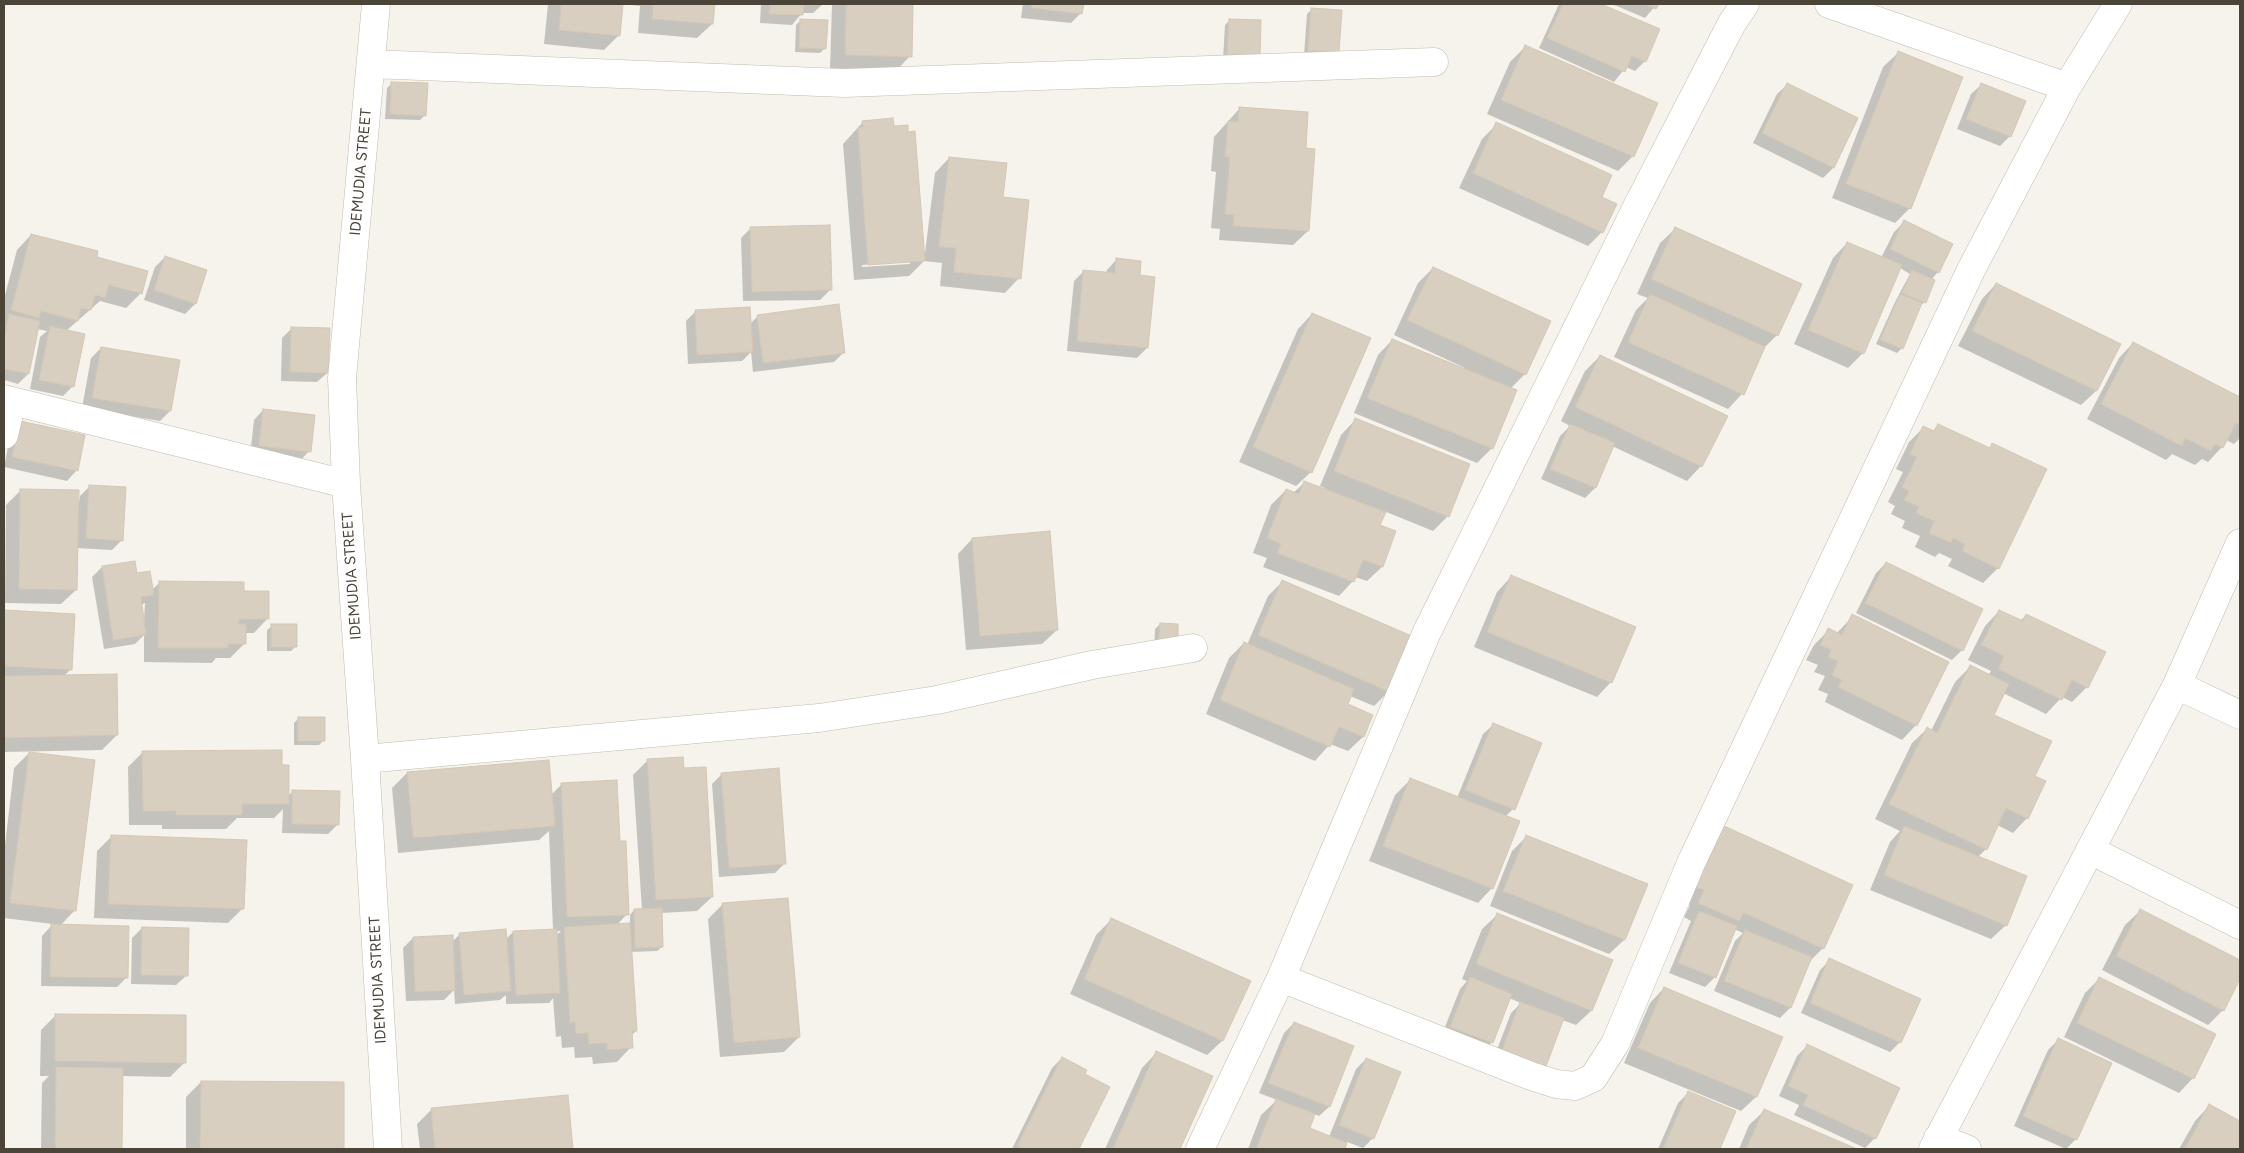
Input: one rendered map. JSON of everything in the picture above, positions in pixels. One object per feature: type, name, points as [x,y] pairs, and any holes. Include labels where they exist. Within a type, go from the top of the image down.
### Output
[{"type":"street","name":"IDEMUDIA STREET","points":[[376,4],[342,378],[346,484],[365,759],[388,1149]]},
{"type":"street","points":[[1200,1149],[1281,978],[1427,632],[1638,206],[1732,23],[1745,4]]},
{"type":"street","points":[[1829,4],[2067,87]]},
{"type":"street","points":[[1281,978],[1531,1076],[1556,1084],[1575,1086],[1593,1078],[1615,1044],[1690,863],[1967,278],[2067,87],[2118,4]]},
{"type":"street","points":[[371,64],[844,83],[1434,62]]},
{"type":"street","points":[[4,435],[8,400],[346,484]]},
{"type":"street","points":[[1967,1149],[1936,1144],[2177,686],[2240,543]]},
{"type":"street","points":[[365,759],[819,718],[937,700],[1092,665],[1193,648]]},
{"type":"street","points":[[2177,686],[2239,713]]},
{"type":"street","points":[[2090,850],[2240,924]]},
{"type":"building","points":[[561,4],[623,4],[620,36],[559,30]]},
{"type":"building","points":[[653,4],[715,4],[713,24],[652,19]]},
{"type":"building","points":[[770,4],[804,4],[803,15],[769,14]]},
{"type":"building","points":[[846,4],[913,4],[912,57],[845,55]]},
{"type":"building","points":[[1031,4],[1084,4],[1082,14],[1031,8]]},
{"type":"building","points":[[1563,4],[1601,4],[1660,29],[1646,62],[1632,56],[1625,72],[1547,38]]},
{"type":"building","points":[[1644,4],[1659,4],[1656,9]]},
{"type":"building","points":[[1311,8],[1342,10],[1339,52],[1308,51]]},
{"type":"building","points":[[800,19],[828,20],[826,49],[799,48]]},
{"type":"building","points":[[1229,19],[1261,20],[1260,57],[1227,56]]},
{"type":"building","points":[[1525,45],[1658,103],[1634,157],[1501,100]]},
{"type":"building","points":[[1898,51],[1963,77],[1911,209],[1846,184]]},
{"type":"building","points":[[391,82],[428,83],[426,116],[390,114]]},
{"type":"building","points":[[1787,83],[1858,118],[1834,168],[1762,133]]},
{"type":"building","points":[[1981,83],[2026,101],[2011,137],[1966,119]]},
{"type":"building","points":[[1239,107],[1308,112],[1306,148],[1315,149],[1309,231],[1233,226],[1234,215],[1225,214],[1230,157],[1225,157],[1228,121],[1238,122]]},
{"type":"building","points":[[893,118],[894,126],[908,125],[908,132],[915,131],[925,261],[868,265],[858,128],[863,127],[862,121]]},
{"type":"building","points":[[1496,122],[1612,175],[1602,197],[1617,204],[1603,233],[1473,173]]},
{"type":"building","points":[[949,157],[1007,163],[1003,197],[1029,200],[1021,279],[954,272],[956,248],[939,247]]},
{"type":"building","points":[[1904,220],[1953,244],[1939,273],[1890,249]]},
{"type":"building","points":[[830,225],[832,290],[752,292],[750,227]]},
{"type":"building","points":[[1675,227],[1802,284],[1778,336],[1651,279]]},
{"type":"building","points":[[31,234],[98,251],[97,257],[148,271],[142,294],[109,285],[105,298],[95,295],[91,310],[81,308],[78,321],[41,311],[39,318],[11,310]]},
{"type":"building","points":[[1847,242],[1902,265],[1864,354],[1808,330]]},
{"type":"building","points":[[165,256],[207,270],[196,304],[154,290]]},
{"type":"building","points":[[1116,258],[1141,261],[1140,275],[1155,277],[1148,348],[1077,341],[1083,270],[1115,273]]},
{"type":"building","points":[[1433,267],[1551,321],[1526,375],[1407,320]]},
{"type":"building","points":[[1912,270],[1935,280],[1926,303],[1902,293]]},
{"type":"building","points":[[1996,283],[2121,344],[2097,391],[1972,331]]},
{"type":"building","points":[[1650,294],[1765,347],[1744,395],[1628,342]]},
{"type":"building","points":[[1900,294],[1922,303],[1903,349],[1880,340]]},
{"type":"building","points":[[839,304],[845,353],[763,363],[757,315]]},
{"type":"building","points":[[750,307],[753,352],[697,355],[695,310]]},
{"type":"building","points":[[1312,313],[1371,338],[1312,473],[1253,447]]},
{"type":"building","points":[[9,314],[40,321],[29,374],[4,369],[4,339]]},
{"type":"building","points":[[50,326],[85,334],[74,387],[39,380]]},
{"type":"building","points":[[291,327],[330,328],[328,373],[290,372]]},
{"type":"building","points":[[1392,339],[1517,390],[1493,449],[1367,398]]},
{"type":"building","points":[[2133,342],[2240,397],[2240,425],[2236,423],[2223,448],[2215,444],[2211,451],[2185,438],[2182,446],[2101,404]]},
{"type":"building","points":[[101,347],[180,360],[171,411],[92,398]]},
{"type":"building","points":[[1600,355],[1728,416],[1702,467],[1575,407]]},
{"type":"building","points":[[263,409],[315,415],[311,452],[259,446]]},
{"type":"building","points":[[1355,418],[1470,464],[1449,517],[1334,471]]},
{"type":"building","points":[[20,421],[85,435],[78,471],[12,457]]},
{"type":"building","points":[[1570,424],[1615,443],[1596,488],[1550,469]]},
{"type":"building","points":[[1938,424],[1990,448],[1992,443],[2047,469],[1999,569],[1962,551],[1965,544],[1953,538],[1951,543],[1929,533],[1934,521],[1916,513],[1919,507],[1904,500],[1909,491],[1902,487],[1917,457],[1910,454],[1923,426],[1934,431]]},
{"type":"building","points":[[1304,481],[1386,512],[1380,525],[1396,531],[1383,567],[1363,560],[1354,582],[1277,553],[1281,544],[1267,538],[1286,489],[1299,494]]},
{"type":"building","points":[[89,485],[126,487],[123,541],[86,538]]},
{"type":"building","points":[[20,489],[79,490],[77,590],[19,589]]},
{"type":"building","points":[[1050,531],[1058,630],[980,636],[972,538]]},
{"type":"building","points":[[135,561],[137,573],[150,571],[154,595],[141,597],[146,635],[113,640],[102,566]]},
{"type":"building","points":[[1886,562],[1983,609],[1963,651],[1865,603]]},
{"type":"building","points":[[1511,575],[1636,627],[1612,683],[1487,632]]},
{"type":"building","points":[[1282,580],[1414,637],[1390,692],[1258,635]]},
{"type":"building","points":[[159,581],[244,582],[244,591],[269,591],[269,619],[239,619],[239,624],[246,624],[246,644],[228,644],[228,648],[158,648]]},
{"type":"building","points":[[4,610],[75,614],[72,670],[4,666]]},
{"type":"building","points":[[1999,610],[2023,621],[2026,614],[2106,652],[2088,688],[2072,680],[2062,700],[1998,669],[2004,656],[1981,645]]},
{"type":"building","points":[[1852,614],[1949,662],[1917,726],[1838,687],[1842,680],[1832,675],[1838,661],[1828,657],[1831,650],[1820,645],[1828,628],[1842,635]]},
{"type":"building","points":[[1160,623],[1178,624],[1178,648],[1158,648]]},
{"type":"building","points":[[271,624],[297,624],[297,647],[271,647]]},
{"type":"building","points":[[1244,642],[1354,689],[1348,704],[1373,715],[1364,737],[1339,727],[1330,747],[1220,700]]},
{"type":"building","points":[[1970,665],[2009,684],[1994,715],[2052,741],[2035,776],[2046,781],[2028,819],[2006,808],[1987,850],[1889,804],[1927,727],[1937,733]]},
{"type":"building","points":[[117,674],[118,735],[4,738],[4,676]]},
{"type":"building","points":[[298,717],[325,717],[325,741],[298,741]]},
{"type":"building","points":[[1493,723],[1542,743],[1515,810],[1465,790]]},
{"type":"building","points":[[282,750],[282,765],[289,765],[289,804],[242,804],[242,815],[176,815],[176,811],[143,811],[142,751]]},
{"type":"building","points":[[29,752],[95,760],[76,911],[10,903]]},
{"type":"building","points":[[683,757],[684,768],[706,767],[713,897],[656,900],[647,759]]},
{"type":"building","points":[[549,760],[555,826],[413,838],[407,772]]},
{"type":"building","points":[[779,768],[786,864],[729,868],[721,773]]},
{"type":"building","points":[[1410,778],[1520,821],[1493,889],[1383,846]]},
{"type":"building","points":[[617,780],[620,841],[626,841],[629,915],[567,917],[561,783]]},
{"type":"building","points":[[292,790],[340,791],[339,825],[292,824]]},
{"type":"building","points":[[1722,825],[1853,885],[1824,949],[1744,913],[1739,921],[1698,903],[1704,890],[1693,886]]},
{"type":"building","points":[[1904,826],[2027,876],[2007,926],[1884,875]]},
{"type":"building","points":[[111,835],[247,840],[244,909],[108,904]]},
{"type":"building","points":[[1526,835],[1648,884],[1625,940],[1503,891]]},
{"type":"building","points":[[788,898],[800,1037],[734,1043],[722,903]]},
{"type":"building","points":[[662,908],[663,947],[635,948],[634,909]]},
{"type":"building","points":[[2140,909],[2240,960],[2240,979],[2224,1011],[2116,956]]},
{"type":"building","points":[[1699,911],[1737,926],[1716,978],[1678,963]]},
{"type":"building","points":[[1497,913],[1613,960],[1592,1011],[1476,964]]},
{"type":"building","points":[[1111,918],[1251,981],[1223,1041],[1084,979]]},
{"type":"building","points":[[630,923],[637,1031],[632,1031],[633,1048],[607,1050],[607,1043],[589,1044],[588,1033],[576,1034],[575,1022],[570,1023],[564,927]]},
{"type":"building","points":[[51,924],[129,926],[128,978],[50,977]]},
{"type":"building","points":[[142,927],[189,928],[188,976],[141,975]]},
{"type":"building","points":[[506,929],[511,991],[464,995],[459,933]]},
{"type":"building","points":[[557,929],[560,993],[516,995],[513,931]]},
{"type":"building","points":[[1745,930],[1812,957],[1791,1008],[1724,981]]},
{"type":"building","points":[[453,935],[455,990],[415,992],[413,937]]},
{"type":"building","points":[[1829,958],[1921,999],[1901,1043],[1810,1003]]},
{"type":"building","points":[[1470,977],[1512,994],[1493,1043],[1450,1027]]},
{"type":"building","points":[[2099,977],[2216,1034],[2194,1079],[2077,1023]]},
{"type":"building","points":[[1664,987],[1783,1037],[1757,1097],[1638,1048]]},
{"type":"building","points":[[1520,1002],[1564,1018],[1545,1069],[1501,1053]]},
{"type":"building","points":[[55,1014],[186,1015],[186,1063],[55,1061]]},
{"type":"building","points":[[1294,1022],[1354,1046],[1330,1107],[1268,1083]]},
{"type":"building","points":[[2058,1038],[2112,1063],[2077,1140],[2023,1116]]},
{"type":"building","points":[[1807,1044],[1900,1088],[1876,1139],[1803,1105],[1808,1095],[1788,1086]]},
{"type":"building","points":[[1156,1051],[1213,1076],[1180,1149],[1113,1149]]},
{"type":"building","points":[[1062,1057],[1087,1070],[1085,1074],[1110,1087],[1079,1149],[1023,1149],[1017,1146]]},
{"type":"building","points":[[1366,1058],[1401,1072],[1374,1139],[1339,1125]]},
{"type":"building","points":[[56,1067],[123,1068],[122,1149],[55,1149]]},
{"type":"building","points":[[201,1081],[344,1082],[344,1149],[200,1149]]},
{"type":"building","points":[[1688,1091],[1736,1111],[1720,1149],[1663,1149]]},
{"type":"building","points":[[568,1095],[573,1149],[435,1149],[431,1108]]},
{"type":"building","points":[[1276,1099],[1315,1114],[1310,1128],[1347,1143],[1345,1149],[1256,1149]]},
{"type":"building","points":[[2209,1104],[2240,1121],[2240,1149],[2185,1149]]},
{"type":"building","points":[[1764,1109],[1857,1149],[1746,1149]]}]
